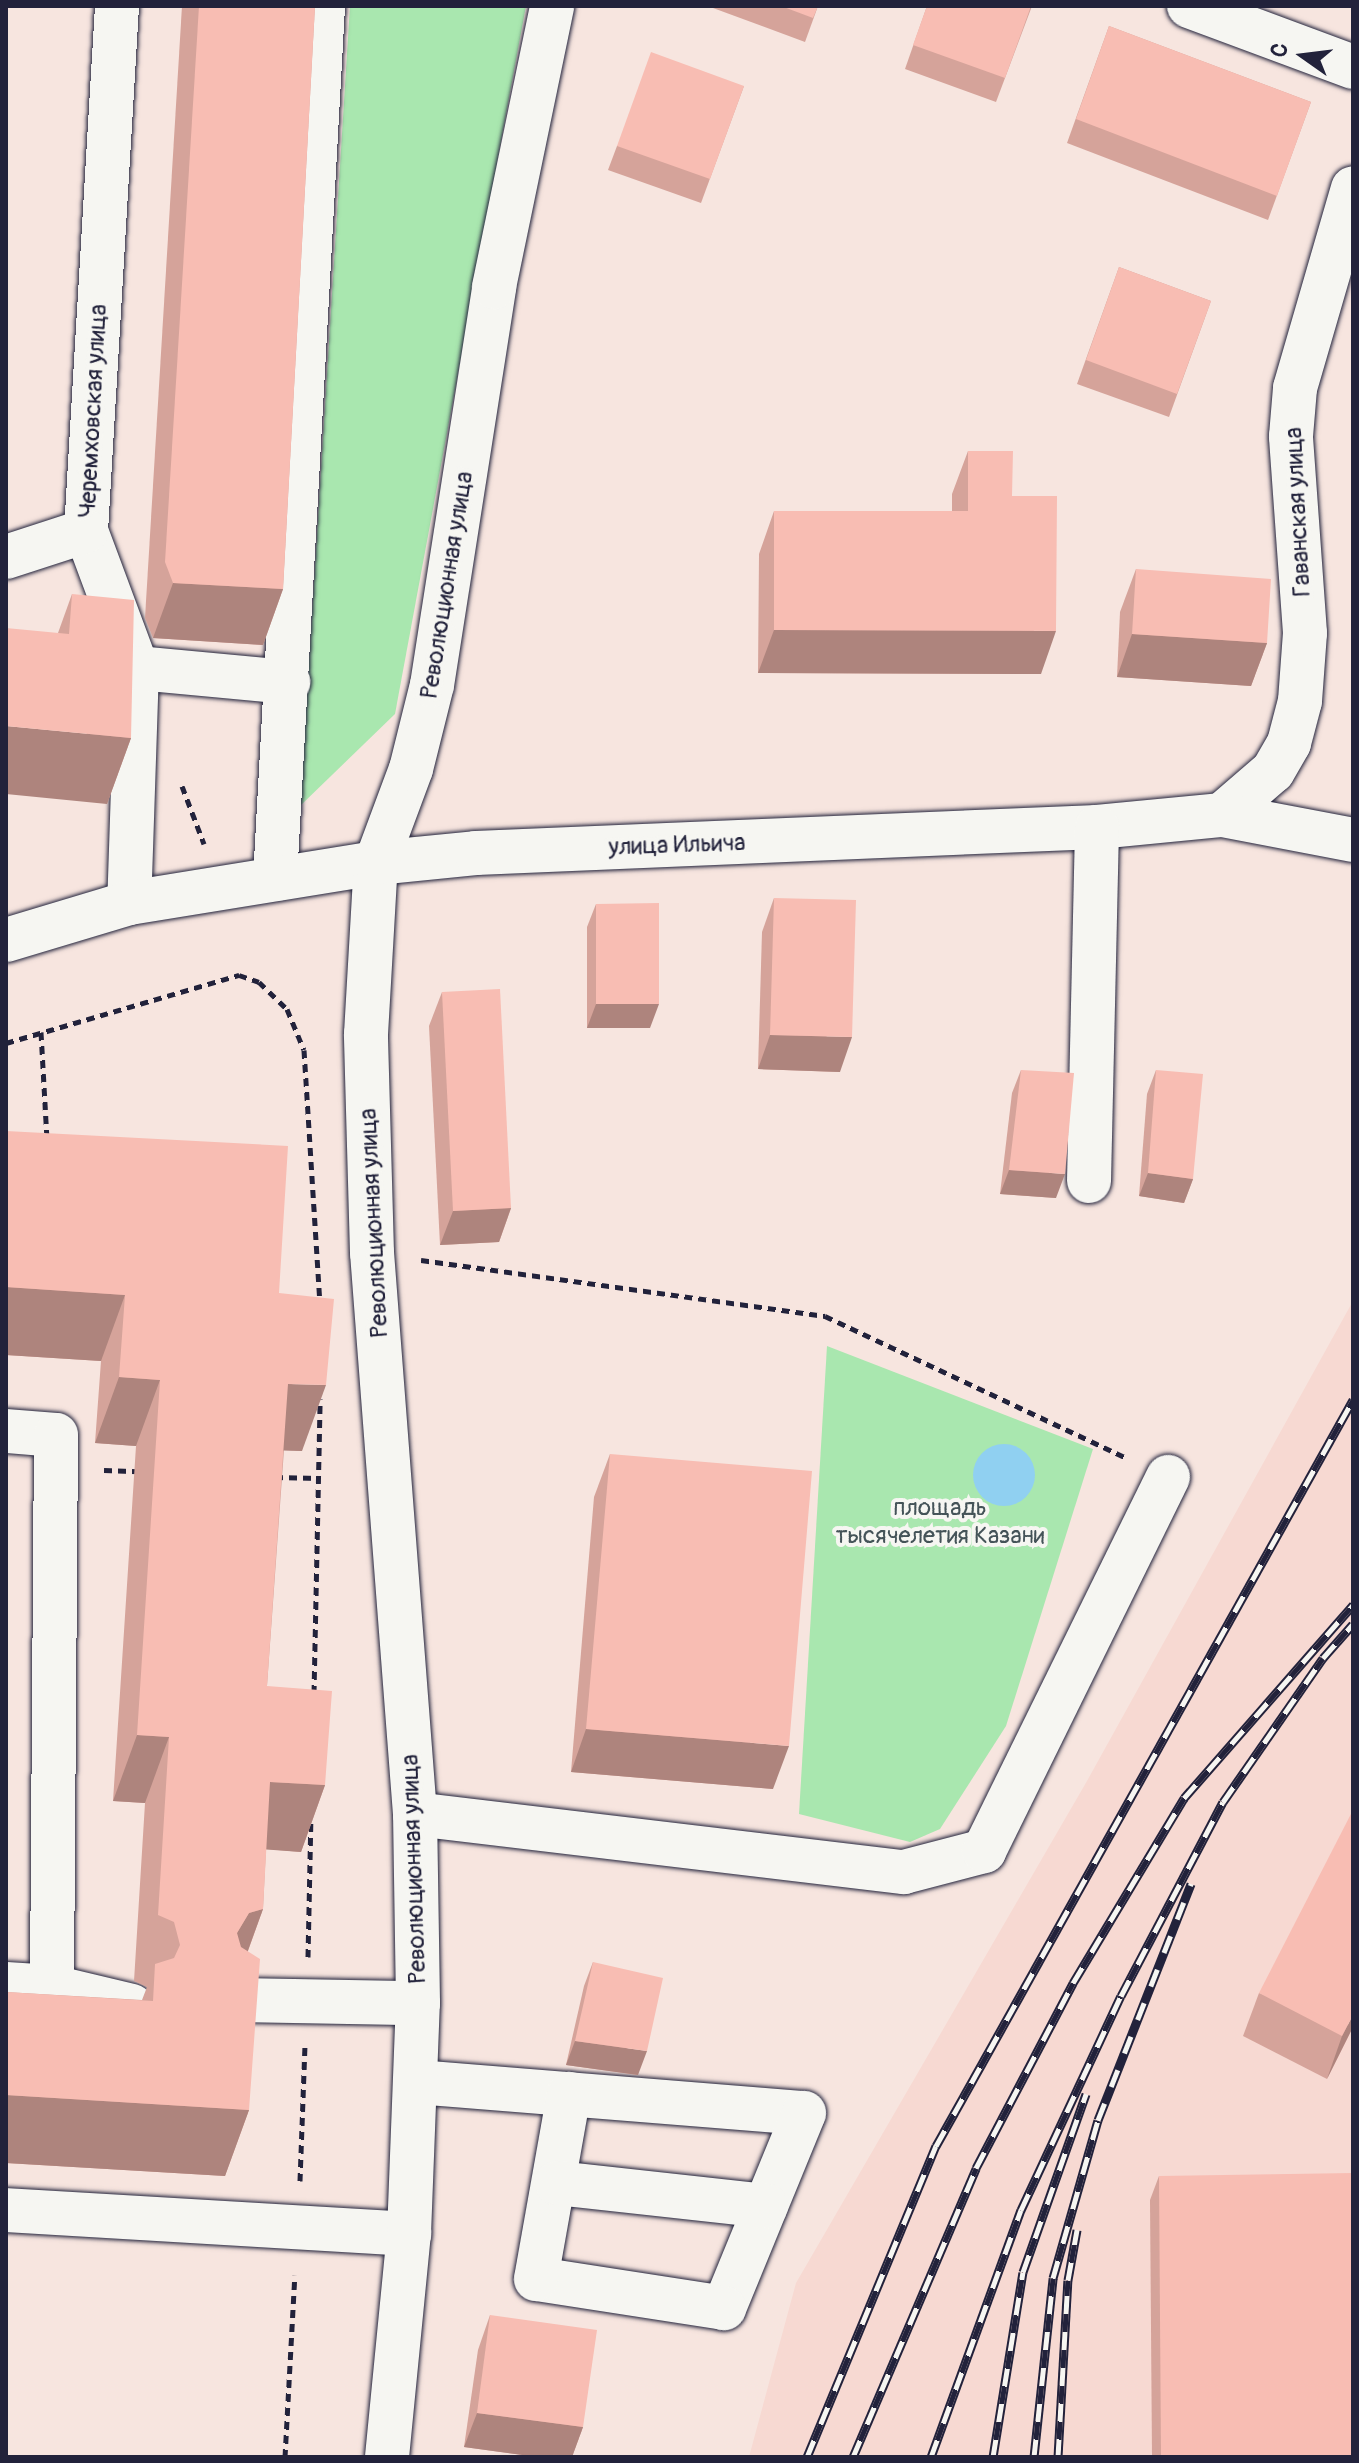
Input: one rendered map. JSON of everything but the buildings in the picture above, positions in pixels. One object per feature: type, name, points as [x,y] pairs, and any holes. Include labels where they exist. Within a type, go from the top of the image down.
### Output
[{"type":"street","name":"Черемховская улица","points":[[117,6],[86,531],[137,668],[129,903]]},
{"type":"street","points":[[275,879],[323,6]]},
{"type":"street","name":"Революционная улица","points":[[387,2457],[409,2234],[418,2003],[415,1814],[372,1253],[366,1034],[376,863],[411,769],[432,685],[494,287],[552,6]]},
{"type":"street","points":[[1189,6],[1353,67]]},
{"type":"street","name":"Гаванская улица","points":[[1222,815],[1273,771],[1289,743],[1300,701],[1305,633],[1291,436],[1295,388],[1353,188]]},
{"type":"street","points":[[6,557],[86,531]]},
{"type":"street","points":[[137,668],[288,682]]},
{"type":"street","name":"улица Ильича","points":[[6,940],[129,903],[376,863],[476,853],[1097,827],[1222,815],[1353,840]]},
{"type":"street","points":[[1089,1181],[1097,827]]},
{"type":"street","points":[[6,1431],[56,1435],[52,1987]]},
{"type":"street","points":[[415,1814],[904,1872],[984,1851],[1168,1477]]},
{"type":"street","points":[[6,1984],[52,1987],[132,2006]]},
{"type":"street","points":[[238,2000],[418,2003]]},
{"type":"street","points":[[417,2082],[569,2094],[804,2113],[724,2308],[536,2279],[557,2183],[569,2094]]},
{"type":"street","points":[[557,2183],[766,2206]]},
{"type":"street","points":[[6,2210],[409,2234]]},
{"type":"path","points":[[6,1043],[239,975],[259,982],[287,1009],[304,1050],[321,1318]]},
{"type":"path","points":[[41,1032],[48,1153]]},
{"type":"path","points":[[372,1253],[825,1316],[1168,1477]]},
{"type":"path","points":[[314,1700],[320,1391]]},
{"type":"path","points":[[55,1468],[148,1471]]},
{"type":"path","points":[[272,1477],[319,1478]]},
{"type":"path","points":[[285,2457],[298,2226],[311,1810]]},
{"type":"shaded area","points":[[1353,1301],[1353,2457],[749,2457],[796,2283],[1087,1781]]},
{"type":"green space","points":[[350,6],[526,6],[395,714],[300,806]]},
{"type":"green space","name":"площадь тысячелетия Казани","points":[[827,1346],[1093,1449],[1006,1726],[940,1829],[910,1842],[799,1814]]},
{"type":"water","points":[[1004,1444],[1016,1446],[1026,1453],[1033,1463],[1033,1487],[1026,1497],[1016,1504],[1004,1506],[992,1504],[982,1497],[975,1487],[973,1475],[975,1463],[982,1453],[992,1446]]},
{"type":"railway","points":[[807,2457],[936,2146],[1353,1400]]},
{"type":"railway","points":[[853,2457],[976,2168],[1073,1983],[1184,1798],[1353,1605]]},
{"type":"railway","points":[[931,2457],[1021,2210],[1121,1996],[1223,1802],[1323,1658],[1353,1624]]},
{"type":"railway","points":[[1034,2457],[1053,2278],[1098,2120],[1191,1884]]},
{"type":"railway","points":[[993,2457],[1023,2272],[1086,2094]]},
{"type":"railway","points":[[1058,2457],[1068,2280],[1077,2230]]}]
